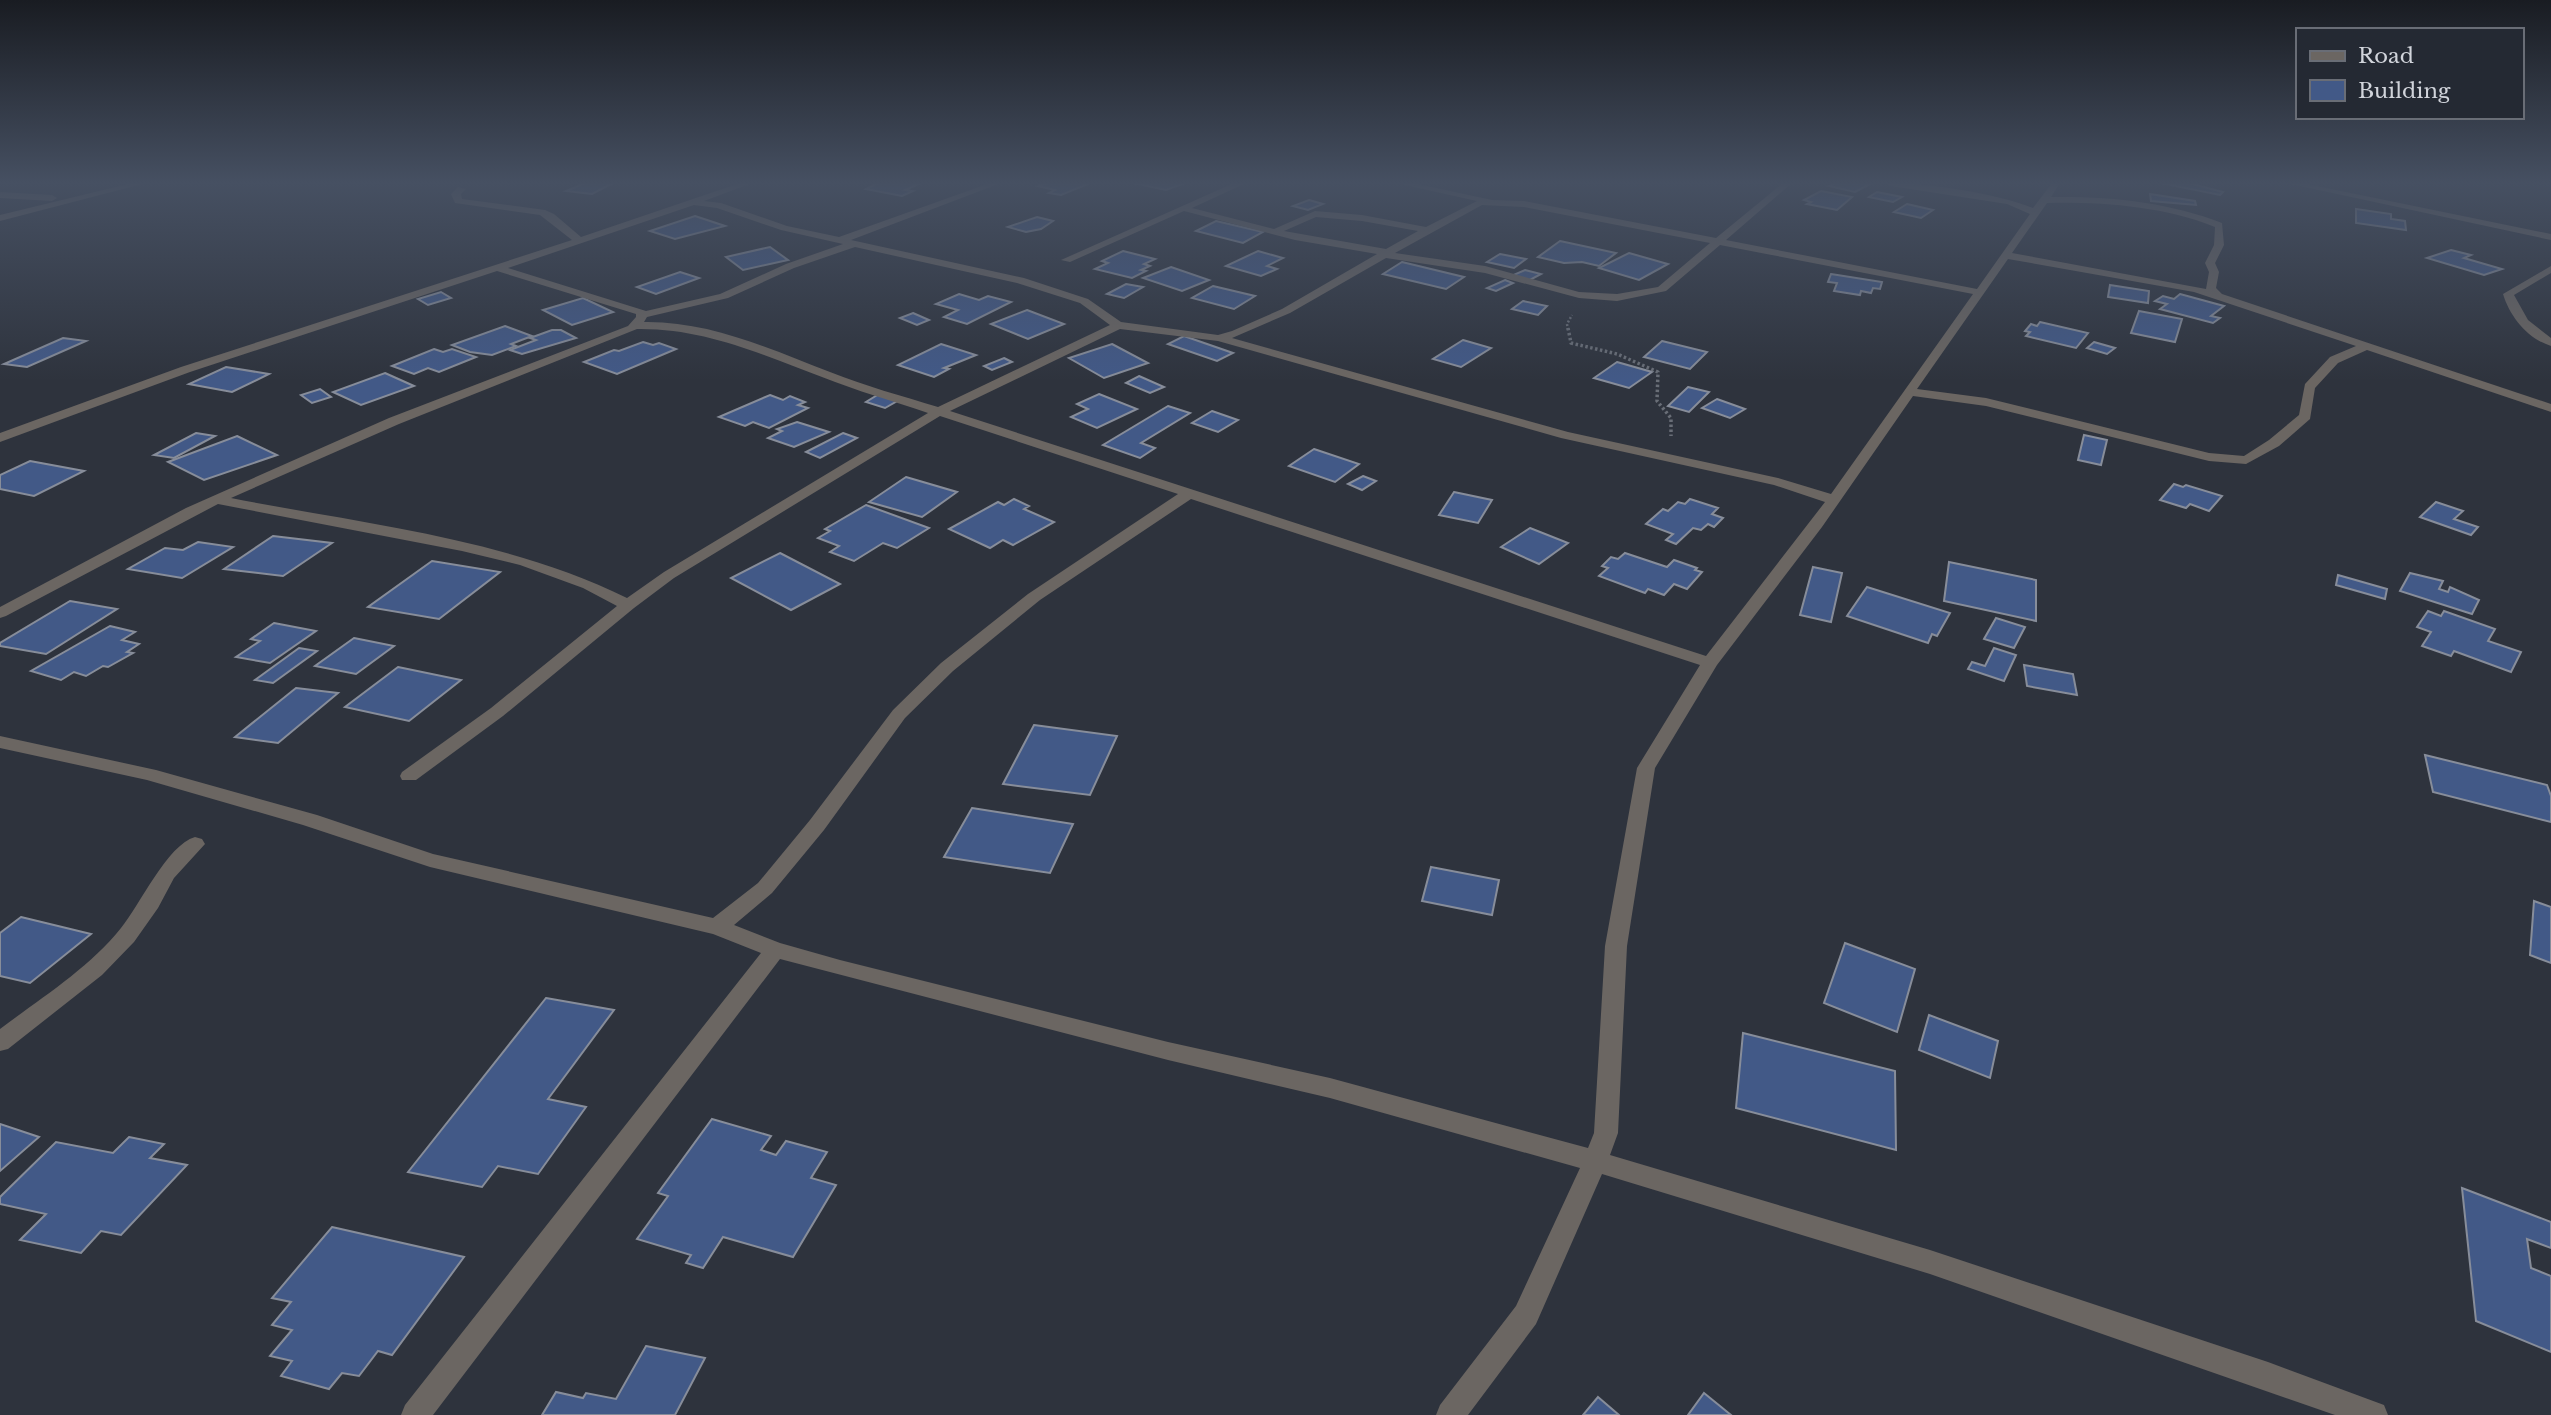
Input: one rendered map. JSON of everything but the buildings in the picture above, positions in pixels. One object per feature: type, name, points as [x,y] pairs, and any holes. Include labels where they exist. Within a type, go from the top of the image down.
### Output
[{"type":"street","points":[[0,438],[117,392],[555,249]]},
{"type":"street","points":[[0,613],[217,500],[394,421],[638,321],[724,296],[790,267],[840,249]]},
{"type":"street","points":[[877,249],[1020,280],[1084,301],[1118,325],[1218,338],[1566,435],[1778,482],[1834,500]]},
{"type":"street","points":[[1066,260],[1090,249]]},
{"type":"street","points":[[1363,249],[1499,273],[1571,295],[1637,297],[1662,289],[1708,249]]},
{"type":"street","points":[[1218,338],[1263,323],[1391,249]]},
{"type":"street","points":[[1763,249],[1978,292]]},
{"type":"street","points":[[1450,1415],[1526,1315],[1606,1133],[1616,946],[1646,768],[1710,663],[1834,500],[2007,249]]},
{"type":"street","points":[[2217,249],[2210,262],[2214,272],[2211,288],[2218,296]]},
{"type":"street","points":[[2003,255],[2183,287],[2218,296],[2551,408]]},
{"type":"street","points":[[498,268],[641,312],[638,321]]},
{"type":"street","points":[[2551,269],[2508,294],[2513,310],[2521,320],[2551,343]]},
{"type":"street","points":[[638,321],[686,327],[741,342],[829,376],[1710,663]]},
{"type":"street","points":[[409,776],[497,712],[669,575],[940,411],[1118,325]]},
{"type":"street","points":[[1908,392],[1986,402],[2209,457],[2246,460],[2274,443],[2305,416],[2309,387],[2334,359],[2367,346]]},
{"type":"street","points":[[717,927],[765,888],[817,825],[899,714],[947,667],[1034,597],[1190,493]]},
{"type":"street","points":[[217,500],[462,547],[525,562],[589,586],[628,605]]},
{"type":"street","points":[[0,742],[149,774],[310,820],[443,863],[717,927],[775,950],[1019,1014],[1330,1088],[1595,1161],[1930,1262],[2268,1376],[2374,1415]]},
{"type":"street","points":[[0,1042],[94,969],[119,944],[150,903],[166,874],[195,844]]},
{"type":"street","points":[[415,1415],[775,950]]},
{"type":"path","points":[[1571,295],[1575,309],[1567,324],[1571,343],[1617,354],[1658,372],[1657,401],[1671,418],[1673,427],[1665,457]]}]
